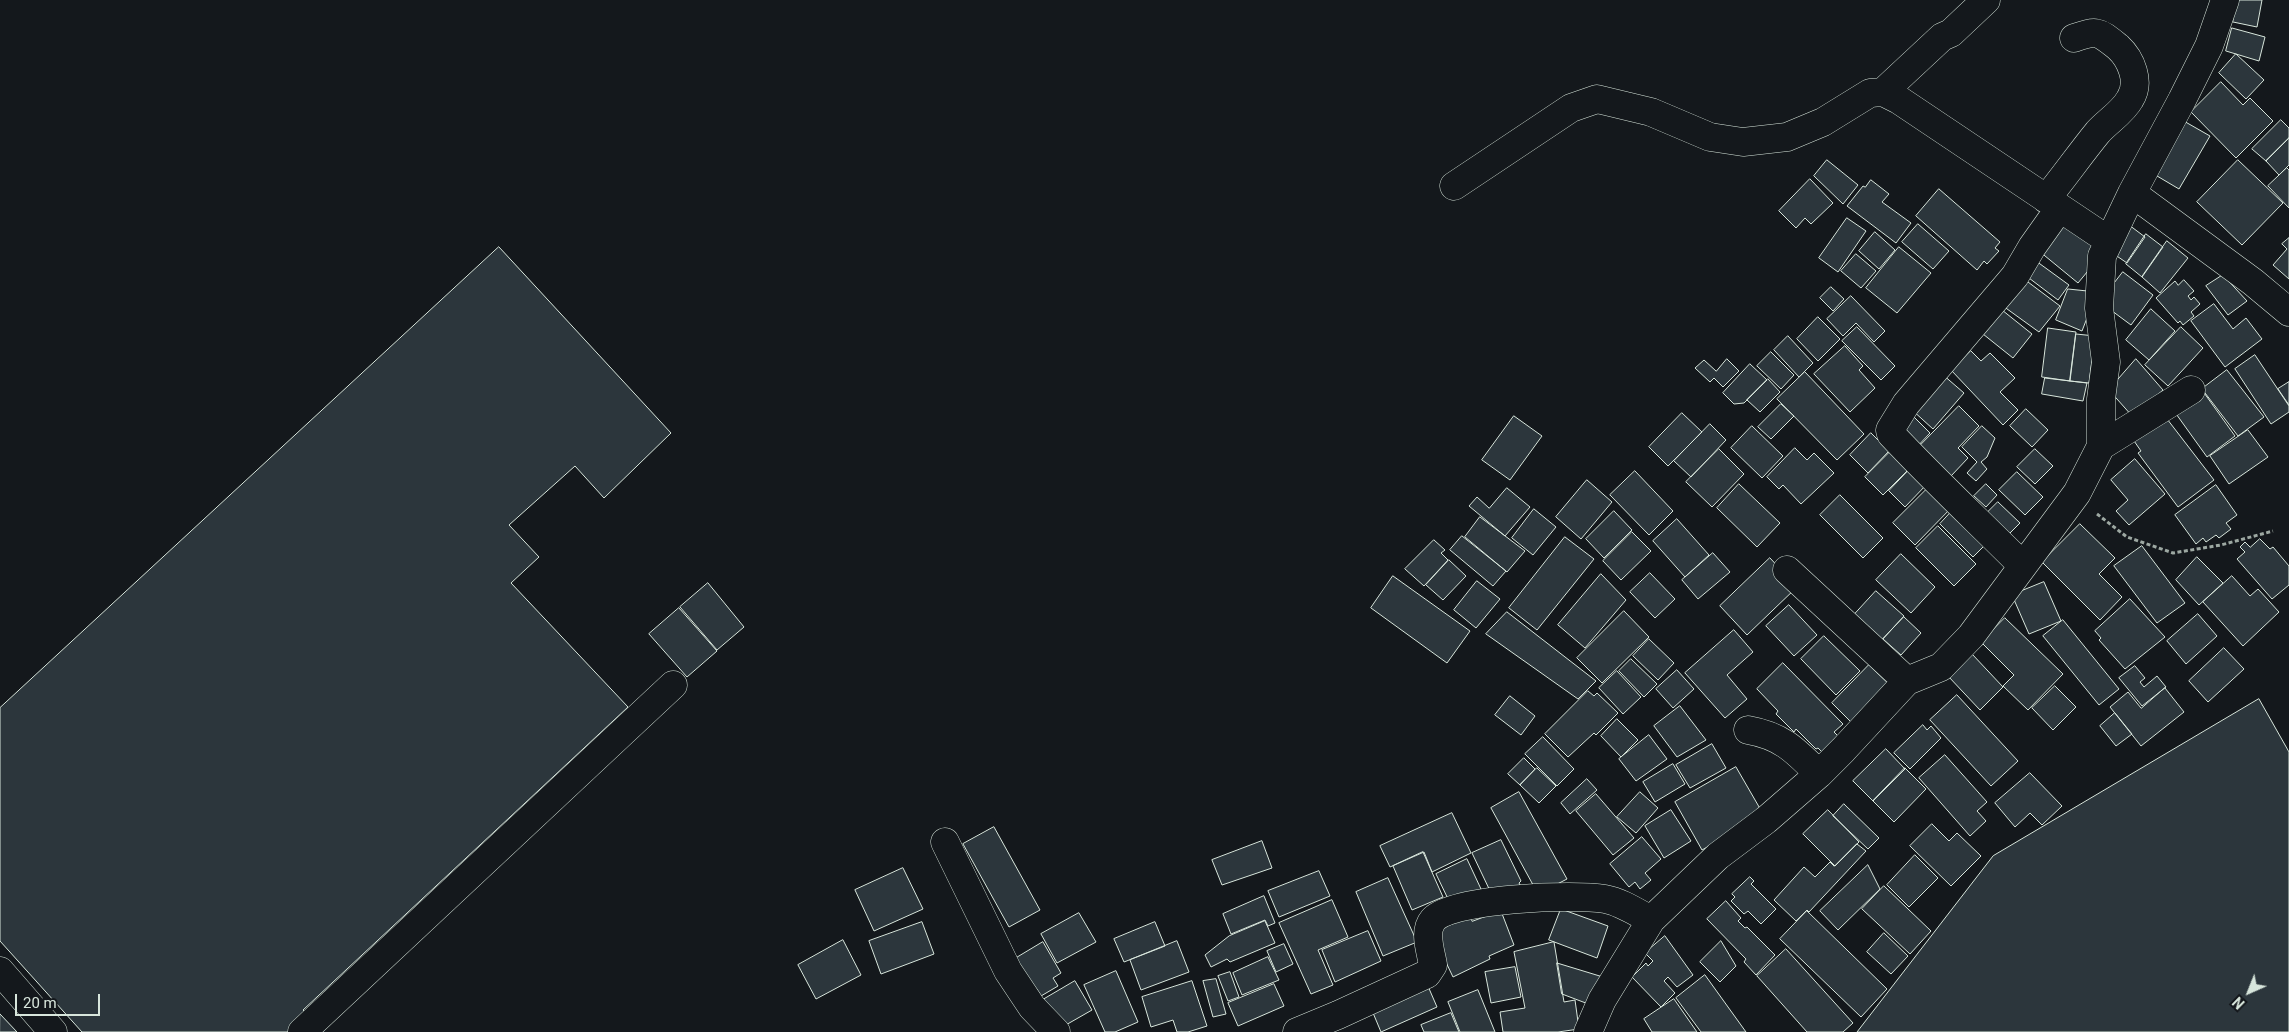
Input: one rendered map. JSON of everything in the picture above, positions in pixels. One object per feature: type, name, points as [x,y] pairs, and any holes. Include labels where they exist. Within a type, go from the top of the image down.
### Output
[{"type":"street","points":[[1883,92],[1942,37],[1951,33],[1986,0]]},
{"type":"street","points":[[1588,1032],[1594,1016],[1621,966],[1651,920],[1694,881],[1718,856],[1766,820],[1818,774],[1907,681],[1941,668],[1971,636],[2077,493],[2101,446],[2101,399],[2106,362],[2099,308],[2102,256],[2132,193],[2198,69],[2209,46],[2225,0]]},
{"type":"street","points":[[2022,565],[1961,504],[1939,486],[1890,430],[1906,404],[2015,276],[2053,204],[2099,131],[2131,99],[2135,85],[2134,70],[2122,51],[2102,34],[2092,32],[2074,38]]},
{"type":"street","points":[[1454,186],[1571,108],[1597,99],[1651,112],[1710,137],[1743,142],[1788,137],[1823,122],[1870,93],[1883,92],[1899,100],[2108,240]]},
{"type":"street","points":[[2132,193],[2253,282],[2289,312]]},
{"type":"street","points":[[2101,446],[2190,390]]},
{"type":"street","points":[[1787,570],[1907,681]]},
{"type":"street","points":[[302,1032],[673,685]]},
{"type":"street","points":[[1748,730],[1766,733],[1782,740],[1818,774]]},
{"type":"street","points":[[945,842],[1008,971],[1032,1007],[1056,1032]]},
{"type":"street","points":[[1297,1032],[1427,974],[1433,965],[1428,933],[1432,921],[1441,914],[1491,902],[1550,896],[1575,896],[1608,900],[1651,920]]},
{"type":"street","points":[[0,970],[53,1032]]},
{"type":"path","points":[[2077,493],[2104,521],[2127,537],[2173,553],[2221,546],[2273,530]]},
{"type":"building","points":[[2237,0],[2262,0],[2257,27],[2233,22]]},
{"type":"building","points":[[2232,28],[2265,37],[2259,61],[2226,51]]},
{"type":"building","points":[[2236,54],[2264,80],[2246,99],[2219,73]]},
{"type":"building","points":[[2221,82],[2243,105],[2250,98],[2273,121],[2236,158],[2191,112]]},
{"type":"building","points":[[2182,120],[2210,136],[2179,189],[2152,173]]},
{"type":"building","points":[[2281,120],[2289,128],[2289,138],[2266,161],[2252,149]]},
{"type":"building","points":[[2289,138],[2289,165],[2279,175],[2266,161]]},
{"type":"building","points":[[1827,160],[1858,185],[1843,204],[1814,176]]},
{"type":"building","points":[[2238,160],[2283,203],[2242,245],[2197,202]]},
{"type":"building","points":[[2287,168],[2289,170],[2289,208],[2268,186]]},
{"type":"building","points":[[1810,179],[1833,203],[1811,224],[1805,218],[1796,228],[1779,211]]},
{"type":"building","points":[[1871,180],[1889,194],[1882,202],[1911,223],[1896,243],[1847,206],[1863,186],[1865,187]]},
{"type":"building","points":[[1939,189],[2000,242],[1995,248],[1999,251],[1987,264],[1984,261],[1977,270],[1916,216]]},
{"type":"building","points":[[1847,218],[1866,231],[1838,272],[1819,258]]},
{"type":"building","points":[[2063,222],[2102,254],[2078,283],[2039,251]]},
{"type":"building","points":[[2125,222],[2145,237],[2127,263],[2108,250]]},
{"type":"building","points":[[1918,224],[1949,251],[1933,269],[1902,242]]},
{"type":"building","points":[[1875,232],[1895,250],[1879,269],[1859,251]]},
{"type":"building","points":[[2146,234],[2163,247],[2142,277],[2126,264]]},
{"type":"building","points":[[2289,238],[2289,279],[2273,265],[2287,249],[2282,244]]},
{"type":"building","points":[[2167,241],[2188,258],[2160,293],[2142,277]]},
{"type":"building","points":[[499,247],[671,433],[604,498],[575,466],[509,525],[539,557],[511,583],[628,707],[303,1010],[310,1017],[294,1032],[82,1032],[0,941],[0,708]]},
{"type":"building","points":[[1899,247],[1931,273],[1897,313],[1866,288]]},
{"type":"building","points":[[1856,254],[1876,271],[1861,288],[1841,271]]},
{"type":"building","points":[[2036,261],[2069,285],[2058,300],[2025,275]]},
{"type":"building","points":[[2123,272],[2153,295],[2131,325],[2100,302]]},
{"type":"building","points":[[2223,275],[2247,301],[2228,315],[2206,286]]},
{"type":"building","points":[[2024,279],[2060,306],[2039,332],[2003,306]]},
{"type":"building","points":[[2184,280],[2194,291],[2188,296],[2191,300],[2194,297],[2200,304],[2191,312],[2194,316],[2183,325],[2180,321],[2178,323],[2156,298],[2175,281],[2178,285]]},
{"type":"building","points":[[1831,287],[1844,299],[1833,311],[1820,298]]},
{"type":"building","points":[[2068,289],[2097,292],[2082,331],[2056,320]]},
{"type":"building","points":[[1851,296],[1885,331],[1874,342],[1856,323],[1843,336],[1827,319]]},
{"type":"building","points":[[2214,304],[2233,329],[2246,318],[2262,339],[2225,367],[2191,321]]},
{"type":"building","points":[[2151,309],[2175,331],[2149,360],[2126,340]]},
{"type":"building","points":[[2002,310],[2032,334],[2013,358],[1983,334]]},
{"type":"building","points":[[1818,317],[1840,339],[1818,361],[1797,339]]},
{"type":"building","points":[[1857,327],[1895,366],[1881,380],[1842,341]]},
{"type":"building","points":[[2181,327],[2203,348],[2168,386],[2145,365]]},
{"type":"building","points":[[2048,328],[2076,332],[2070,381],[2042,377]]},
{"type":"building","points":[[2076,334],[2095,336],[2089,383],[2070,381]]},
{"type":"building","points":[[1788,336],[1813,363],[1799,377],[1774,350]]},
{"type":"building","points":[[1845,346],[1863,366],[1859,370],[1875,388],[1850,412],[1814,374]]},
{"type":"building","points":[[1971,351],[1981,361],[1990,353],[2015,378],[2000,392],[2018,410],[2003,425],[1951,370]]},
{"type":"building","points":[[1771,352],[1794,375],[1781,389],[1757,366]]},
{"type":"building","points":[[2255,355],[2289,406],[2289,412],[2271,424],[2235,369]]},
{"type":"building","points":[[1727,359],[1739,371],[1723,387],[1714,378],[1710,382],[1695,368],[1704,360],[1716,371]]},
{"type":"building","points":[[2136,359],[2163,390],[2133,417],[2109,390]]},
{"type":"building","points":[[1750,364],[1767,380],[1744,403],[1734,404],[1723,393]]},
{"type":"building","points":[[2227,370],[2264,417],[2238,436],[2202,389]]},
{"type":"building","points":[[1805,372],[1864,434],[1837,460],[1777,399]]},
{"type":"building","points":[[1942,374],[1964,393],[1933,429],[1911,409]]},
{"type":"building","points":[[2045,378],[2087,383],[2083,401],[2042,394]]},
{"type":"building","points":[[1768,379],[1780,392],[1760,412],[1747,400]]},
{"type":"building","points":[[2289,382],[2289,405],[2278,389]]},
{"type":"building","points":[[2202,390],[2235,436],[2207,457],[2174,411]]},
{"type":"building","points":[[1781,404],[1794,416],[1771,439],[1758,427]]},
{"type":"building","points":[[1959,406],[1979,426],[1958,448],[1968,458],[1951,476],[1915,451]]},
{"type":"building","points":[[2026,409],[2048,430],[2032,447],[2010,426]]},
{"type":"building","points":[[1908,411],[1930,433],[1915,449],[1893,427]]},
{"type":"building","points":[[1682,413],[1702,432],[1668,466],[1649,447]]},
{"type":"building","points":[[2164,415],[2214,480],[2178,507],[2138,453],[2141,451],[2132,438]]},
{"type":"building","points":[[1514,416],[1542,436],[1510,480],[1482,460]]},
{"type":"building","points":[[1710,424],[1726,440],[1691,477],[1674,461]]},
{"type":"building","points":[[1752,426],[1783,456],[1762,478],[1731,448]]},
{"type":"building","points":[[1982,426],[1995,438],[1987,457],[1981,462],[1987,469],[1976,481],[1967,473],[1977,462],[1962,447]]},
{"type":"building","points":[[2248,430],[2268,457],[2229,484],[2210,456]]},
{"type":"building","points":[[1871,433],[1889,451],[1868,473],[1850,455]]},
{"type":"building","points":[[1795,448],[1807,460],[1814,453],[1834,473],[1801,504],[1783,485],[1779,489],[1767,477]]},
{"type":"building","points":[[1719,449],[1744,474],[1712,507],[1686,482]]},
{"type":"building","points":[[2035,449],[2053,466],[2035,484],[2017,467]]},
{"type":"building","points":[[1892,450],[1910,468],[1883,495],[1865,477]]},
{"type":"building","points":[[2135,459],[2165,494],[2129,525],[2116,511],[2128,500],[2111,480]]},
{"type":"building","points":[[1911,468],[1927,484],[1905,507],[1889,491]]},
{"type":"building","points":[[1635,471],[1673,511],[1649,535],[1610,495]]},
{"type":"building","points":[[2017,472],[2043,497],[2025,515],[1999,490]]},
{"type":"building","points":[[1587,480],[1612,502],[1581,539],[1556,517]]},
{"type":"building","points":[[1739,484],[1780,523],[1757,547],[1717,508]]},
{"type":"building","points":[[1986,484],[1997,495],[1986,507],[1974,496]]},
{"type":"building","points":[[1931,485],[1953,506],[1915,545],[1893,523]]},
{"type":"building","points":[[2216,485],[2237,515],[2226,523],[2231,529],[2219,538],[2216,535],[2206,542],[2203,538],[2196,544],[2175,515]]},
{"type":"building","points":[[1507,488],[1530,507],[1505,536],[1469,506],[1477,497],[1489,508]]},
{"type":"building","points":[[1840,495],[1883,538],[1863,558],[1820,515]]},
{"type":"building","points":[[1998,502],[2020,523],[2008,535],[1987,513]]},
{"type":"building","points":[[1534,509],[1556,527],[1533,555],[1512,538]]},
{"type":"building","points":[[1953,510],[1987,543],[1973,557],[1940,524]]},
{"type":"building","points":[[1614,511],[1632,530],[1604,558],[1586,539]]},
{"type":"building","points":[[1480,517],[1525,551],[1507,572],[1465,537]]},
{"type":"building","points":[[1677,519],[1709,555],[1685,577],[1653,541]]},
{"type":"building","points":[[2080,524],[2115,558],[2099,574],[2122,597],[2100,620],[2042,562]]},
{"type":"building","points":[[1938,526],[1976,564],[1954,586],[1916,548]]},
{"type":"building","points":[[1632,532],[1651,551],[1621,580],[1603,561]]},
{"type":"building","points":[[1462,536],[1506,571],[1493,586],[1450,550]]},
{"type":"building","points":[[1565,537],[1594,559],[1537,630],[1509,608]]},
{"type":"building","points":[[2260,539],[2270,549],[2273,547],[2289,566],[2289,585],[2272,599],[2237,559],[2245,552],[2240,547],[2245,542],[2250,547]]},
{"type":"building","points":[[1434,540],[1445,550],[1441,553],[1448,560],[1424,586],[1405,569]]},
{"type":"building","points":[[2142,546],[2185,603],[2157,623],[2114,566]]},
{"type":"building","points":[[1713,553],[1730,572],[1698,599],[1682,580]]},
{"type":"building","points":[[1901,554],[1935,587],[1911,613],[1876,580]]},
{"type":"building","points":[[2197,557],[2223,583],[2199,605],[2176,580]]},
{"type":"building","points":[[1770,558],[1797,587],[1747,635],[1720,606]]},
{"type":"building","points":[[1449,560],[1466,576],[1443,600],[1426,585]]},
{"type":"building","points":[[1650,573],[1675,599],[1655,618],[1630,592]]},
{"type":"building","points":[[1601,574],[1626,600],[1585,648],[1558,625]]},
{"type":"building","points":[[1393,576],[1470,631],[1447,663],[1371,608]]},
{"type":"building","points":[[2232,576],[2250,596],[2258,589],[2279,612],[2243,646],[2203,602]]},
{"type":"building","points":[[1477,581],[1500,599],[1476,628],[1454,610]]},
{"type":"building","points":[[2044,582],[2061,621],[2029,634],[2012,595]]},
{"type":"building","points":[[708,583],[744,627],[717,650],[680,607]]},
{"type":"building","points":[[1876,591],[1904,616],[1882,640],[1854,615]]},
{"type":"building","points":[[2130,599],[2165,637],[2125,669],[2099,640],[2101,638],[2095,631]]},
{"type":"building","points":[[1789,605],[1817,635],[1794,656],[1766,626]]},
{"type":"building","points":[[679,608],[717,651],[687,677],[649,634]]},
{"type":"building","points":[[1624,611],[1649,637],[1602,683],[1577,658]]},
{"type":"building","points":[[1507,612],[1596,681],[1578,699],[1486,634]]},
{"type":"building","points":[[2198,614],[2217,636],[2186,664],[2167,641]]},
{"type":"building","points":[[1904,617],[1921,633],[1901,655],[1883,639]]},
{"type":"building","points":[[2005,618],[2063,674],[2028,710],[2003,686],[2014,675],[1981,642]]},
{"type":"building","points":[[2063,620],[2119,689],[2099,705],[2043,636]]},
{"type":"building","points":[[1734,630],[1753,652],[1727,675],[1747,699],[1725,718],[1685,673]]},
{"type":"building","points":[[1824,636],[1860,671],[1836,695],[1801,659]]},
{"type":"building","points":[[1649,639],[1674,663],[1658,680],[1633,656]]},
{"type":"building","points":[[2224,648],[2244,669],[2208,702],[2189,681]]},
{"type":"building","points":[[1972,654],[2003,687],[1980,710],[1948,676]]},
{"type":"building","points":[[1631,659],[1657,684],[1644,697],[1619,671]]},
{"type":"building","points":[[1783,663],[1843,724],[1834,732],[1841,739],[1825,755],[1818,748],[1816,749],[1796,729],[1794,732],[1776,714],[1778,711],[1757,689]]},
{"type":"building","points":[[1869,665],[1894,689],[1856,727],[1832,703]]},
{"type":"building","points":[[2135,666],[2145,678],[2140,682],[2144,687],[2157,676],[2166,687],[2142,706],[2119,678]]},
{"type":"building","points":[[1677,670],[1694,689],[1673,708],[1656,689]]},
{"type":"building","points":[[1617,671],[1641,697],[1623,714],[1599,688]]},
{"type":"building","points":[[2055,686],[2076,707],[2053,730],[2032,708]]},
{"type":"building","points":[[2165,688],[2184,712],[2141,746],[2110,707],[2128,692],[2141,708]]},
{"type":"building","points":[[1588,691],[1594,696],[1597,693],[1618,713],[1596,735],[1594,733],[1568,757],[1545,734]]},
{"type":"building","points":[[1957,695],[2018,761],[1991,786],[1930,720]]},
{"type":"building","points":[[1510,696],[1535,716],[1521,735],[1495,715]]},
{"type":"building","points":[[2259,699],[2289,752],[2289,1032],[1857,1032],[1993,856]]},
{"type":"building","points":[[1680,706],[1706,740],[1677,757],[1654,726]]},
{"type":"building","points":[[2115,713],[2132,734],[2116,746],[2100,726]]},
{"type":"building","points":[[1617,719],[1638,740],[1621,757],[1601,736]]},
{"type":"building","points":[[1923,725],[1927,730],[1931,726],[1941,738],[1910,769],[1894,753]]},
{"type":"building","points":[[1649,735],[1667,759],[1636,781],[1619,759]]},
{"type":"building","points":[[1543,737],[1574,769],[1557,786],[1525,754]]},
{"type":"building","points":[[1712,744],[1726,768],[1690,788],[1676,765]]},
{"type":"building","points":[[1886,749],[1905,769],[1873,801],[1853,781]]},
{"type":"building","points":[[1945,755],[1987,802],[1977,811],[1986,821],[1970,836],[1919,778]]},
{"type":"building","points":[[1524,758],[1535,769],[1520,785],[1508,774]]},
{"type":"building","points":[[1673,764],[1685,784],[1655,802],[1643,782]]},
{"type":"building","points":[[1736,767],[1762,812],[1752,822],[1702,850],[1675,802]]},
{"type":"building","points":[[1537,768],[1556,786],[1539,803],[1520,785]]},
{"type":"building","points":[[1905,768],[1926,789],[1894,822],[1873,801]]},
{"type":"building","points":[[2030,773],[2062,806],[2042,825],[2030,813],[2015,827],[1995,803]]},
{"type":"building","points":[[1587,779],[1597,790],[1570,814],[1561,803]]},
{"type":"building","points":[[1519,792],[1567,879],[1538,894],[1491,808]]},
{"type":"building","points":[[1640,792],[1658,808],[1636,833],[1617,817]]},
{"type":"building","points":[[1596,794],[1634,838],[1613,855],[1576,811]]},
{"type":"building","points":[[1844,804],[1879,838],[1868,849],[1833,816]]},
{"type":"building","points":[[1671,810],[1691,841],[1664,858],[1645,826]]},
{"type":"building","points":[[1828,810],[1859,842],[1835,866],[1803,834]]},
{"type":"building","points":[[1452,813],[1471,853],[1432,872],[1424,852],[1390,867],[1380,846]]},
{"type":"building","points":[[1932,824],[1949,841],[1957,833],[1981,856],[1951,886],[1910,846]]},
{"type":"building","points":[[994,827],[1040,910],[1009,927],[963,844]]},
{"type":"building","points":[[1642,837],[1661,859],[1645,873],[1651,880],[1640,889],[1635,882],[1629,887],[1610,864]]},
{"type":"building","points":[[1501,840],[1521,881],[1519,883],[1522,889],[1492,895],[1472,853]]},
{"type":"building","points":[[1262,841],[1272,868],[1222,885],[1212,860]]},
{"type":"building","points":[[1857,844],[1866,851],[1809,912],[1807,910],[1796,921],[1774,900],[1804,867],[1815,877],[1830,862],[1834,866]]},
{"type":"building","points":[[1423,852],[1443,897],[1412,910],[1393,866]]},
{"type":"building","points":[[1915,855],[1938,878],[1909,907],[1887,885]]},
{"type":"building","points":[[1467,859],[1481,889],[1450,903],[1436,874]]},
{"type":"building","points":[[1868,865],[1880,889],[1838,930],[1820,911]]},
{"type":"building","points":[[903,868],[923,909],[874,931],[855,890]]},
{"type":"building","points":[[1319,871],[1330,896],[1279,917],[1268,891]]},
{"type":"building","points":[[1750,877],[1754,881],[1751,884],[1776,909],[1761,924],[1748,911],[1744,914],[1731,901],[1735,897],[1732,894]]},
{"type":"building","points":[[1388,878],[1417,942],[1383,956],[1356,892]]},
{"type":"building","points":[[1884,886],[1931,931],[1910,954],[1862,909]]},
{"type":"building","points":[[1264,896],[1275,923],[1268,926],[1265,920],[1231,934],[1223,914]]},
{"type":"building","points":[[1332,900],[1348,937],[1318,950],[1333,985],[1311,994],[1279,923]]},
{"type":"building","points":[[1726,901],[1741,918],[1738,921],[1745,928],[1747,927],[1775,955],[1756,975],[1744,962],[1746,959],[1707,919]]},
{"type":"building","points":[[1561,909],[1608,926],[1597,958],[1549,940]]},
{"type":"building","points":[[1501,911],[1514,945],[1489,956],[1490,959],[1453,977],[1432,933],[1470,916],[1472,921]]},
{"type":"building","points":[[1807,911],[1887,989],[1861,1017],[1780,939]]},
{"type":"building","points":[[1079,913],[1096,942],[1057,963],[1041,934]]},
{"type":"building","points":[[1265,921],[1275,943],[1230,962],[1227,959],[1211,967],[1205,955],[1229,936]]},
{"type":"building","points":[[922,922],[934,954],[881,974],[869,941]]},
{"type":"building","points":[[1155,922],[1165,946],[1124,962],[1114,939]]},
{"type":"building","points":[[1368,931],[1381,961],[1335,982],[1322,950]]},
{"type":"building","points":[[1884,933],[1908,956],[1891,974],[1867,952]]},
{"type":"building","points":[[1665,936],[1693,975],[1677,987],[1668,977],[1664,981],[1675,993],[1661,1007],[1632,977],[1646,963],[1648,966],[1653,961],[1645,953]]},
{"type":"building","points":[[843,940],[861,975],[816,999],[798,965]]},
{"type":"building","points":[[1177,941],[1189,972],[1141,990],[1130,960]]},
{"type":"building","points":[[1721,941],[1736,966],[1720,982],[1700,962]]},
{"type":"building","points":[[1043,942],[1061,973],[1053,978],[1058,986],[1041,996],[1036,988],[1026,994],[1008,963]]},
{"type":"building","points":[[1554,942],[1564,1002],[1575,1000],[1579,1029],[1558,1032],[1503,1032],[1500,1012],[1525,1008],[1514,952]]},
{"type":"building","points":[[1284,944],[1293,964],[1276,972],[1267,951]]},
{"type":"building","points":[[1786,949],[1853,1023],[1843,1032],[1807,1032],[1757,976]]},
{"type":"building","points":[[1268,957],[1279,980],[1242,995],[1233,973]]},
{"type":"building","points":[[1557,963],[1603,977],[1591,1005],[1562,994]]},
{"type":"building","points":[[1515,967],[1521,997],[1491,1003],[1485,972]]},
{"type":"building","points":[[1116,971],[1138,1022],[1115,1032],[1105,1032],[1084,985]]},
{"type":"building","points":[[1230,972],[1239,997],[1228,1001],[1218,976]]},
{"type":"building","points":[[1705,975],[1746,1032],[1701,1032],[1676,998]]},
{"type":"building","points":[[1424,977],[1437,1007],[1381,1032],[1371,1008]]},
{"type":"building","points":[[1216,979],[1226,1014],[1213,1017],[1203,981]]},
{"type":"building","points":[[1075,981],[1092,1010],[1057,1030],[1041,1001]]},
{"type":"building","points":[[1192,981],[1207,1026],[1188,1032],[1177,1032],[1173,1020],[1151,1027],[1142,997]]},
{"type":"building","points":[[1274,984],[1284,1006],[1238,1026],[1228,1003]]},
{"type":"building","points":[[1478,990],[1495,1032],[1460,1032],[1448,1002]]},
{"type":"building","points":[[1674,999],[1697,1032],[1652,1032],[1644,1019]]},
{"type":"building","points":[[1451,1013],[1459,1032],[1424,1032],[1421,1025]]},
{"type":"building","points":[[0,1014],[17,1032],[0,1032]]}]
